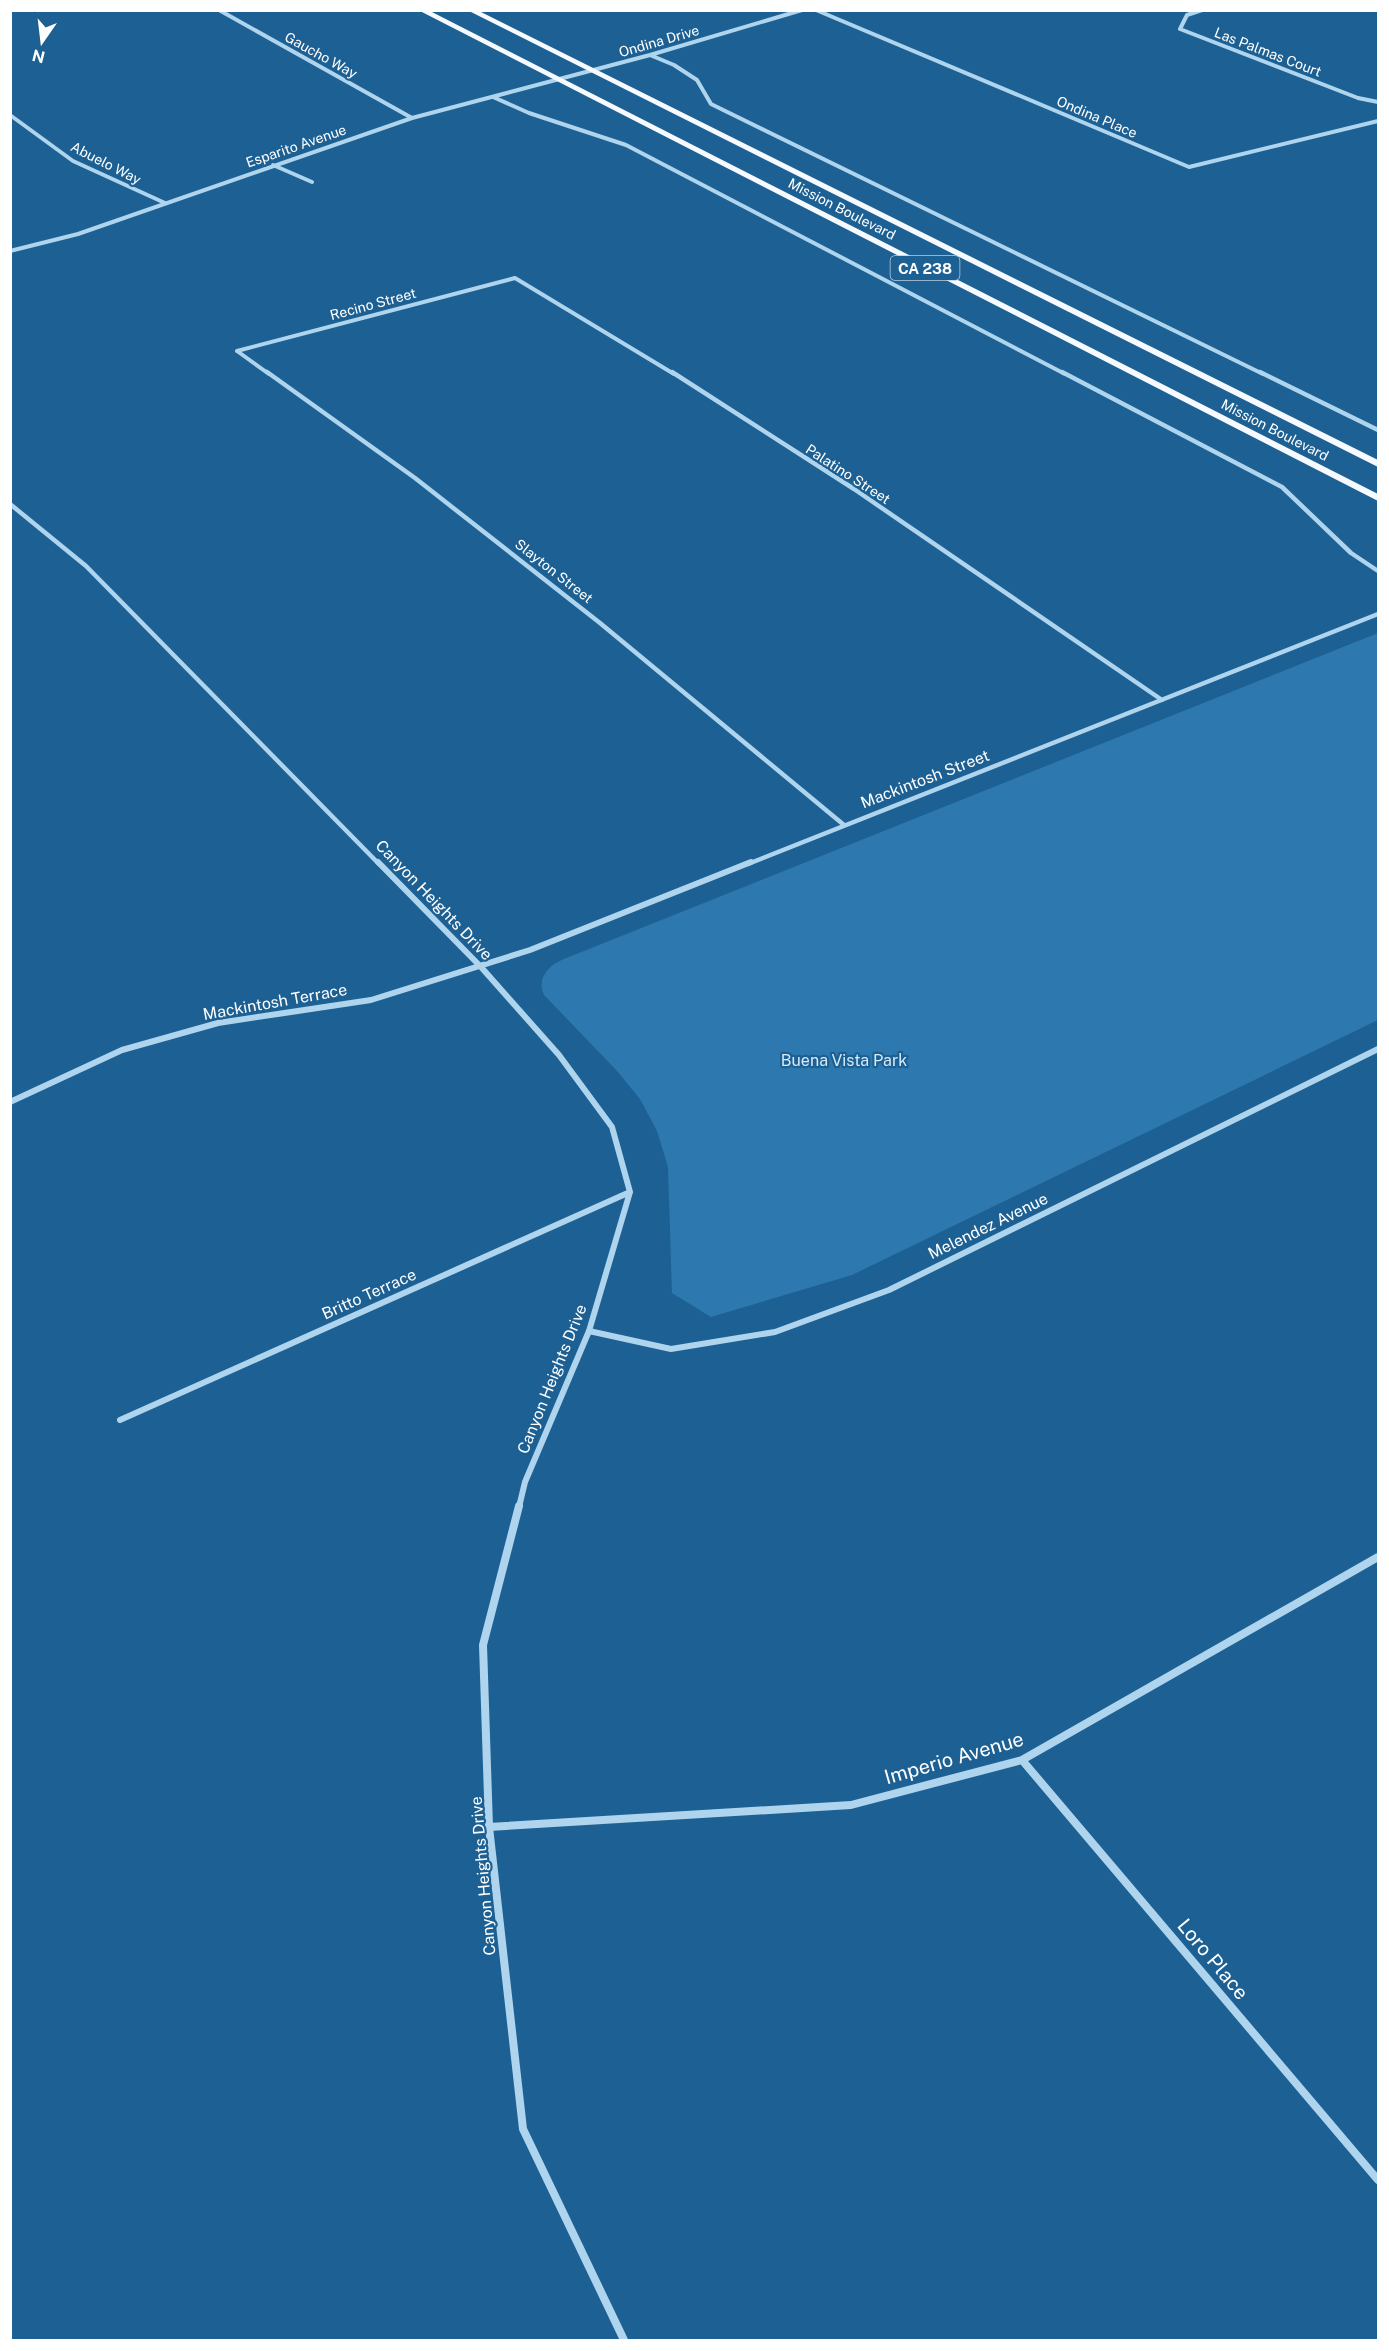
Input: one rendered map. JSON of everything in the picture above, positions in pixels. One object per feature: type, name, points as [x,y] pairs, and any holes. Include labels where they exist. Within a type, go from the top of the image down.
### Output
[{"type":"main road","name":"Mission Boulevard","points":[[421,10],[1378,498]]},
{"type":"main road","name":"Mission Boulevard","points":[[470,10],[1378,464]]},
{"type":"street","name":"Gaucho Way","points":[[219,10],[412,118]]},
{"type":"street","name":"Ondina Drive","points":[[591,71],[802,10]]},
{"type":"street","name":"Ondina Place","points":[[816,10],[1190,167],[1378,122]]},
{"type":"street","name":"Las Palmas Court","points":[[1202,10],[1187,15],[1180,29],[1358,98],[1378,102]]},
{"type":"street","points":[[650,54],[674,65],[697,80],[711,104],[1378,430]]},
{"type":"street","name":"Esparito Avenue","points":[[10,251],[78,234],[412,118],[591,71]]},
{"type":"street","points":[[493,97],[529,113],[626,145],[1282,487],[1351,553],[1378,571]]},
{"type":"street","name":"Abuelo Way","points":[[10,115],[73,161],[165,204]]},
{"type":"street","points":[[273,165],[312,182]]},
{"type":"street","name":"Recino Street","points":[[237,351],[515,278]]},
{"type":"street","name":"Palatino Street","points":[[515,278],[688,382],[854,489],[1162,700]]},
{"type":"street","name":"Slayton Street","points":[[237,351],[433,492],[600,623],[844,825]]},
{"type":"street","name":"Canyon Heights Drive","points":[[10,504],[86,566],[481,967],[559,1055],[612,1127],[630,1192],[590,1330],[525,1482],[483,1646],[489,1827],[523,2129],[624,2340]]},
{"type":"street","name":"Mackintosh Street","points":[[481,967],[1378,614]]},
{"type":"street","name":"Mackintosh Terrace","points":[[10,1102],[122,1050],[218,1023],[371,1000],[481,967]]},
{"type":"street","name":"Melendez Avenue","points":[[590,1330],[671,1349],[774,1332],[889,1290],[1378,1049]]},
{"type":"street","name":"Britto Terrace","points":[[120,1420],[630,1192]]},
{"type":"street","name":"Imperio Avenue","points":[[489,1827],[851,1805],[1022,1760],[1378,1557]]},
{"type":"street","name":"Loro Place","points":[[1022,1760],[1378,2180]]},
{"type":"green space","name":"Buena Vista Park","points":[[1378,633],[1378,1020],[852,1275],[711,1317],[672,1293],[668,1167],[657,1131],[640,1099],[617,1071],[544,995],[543,978],[553,965]]}]
